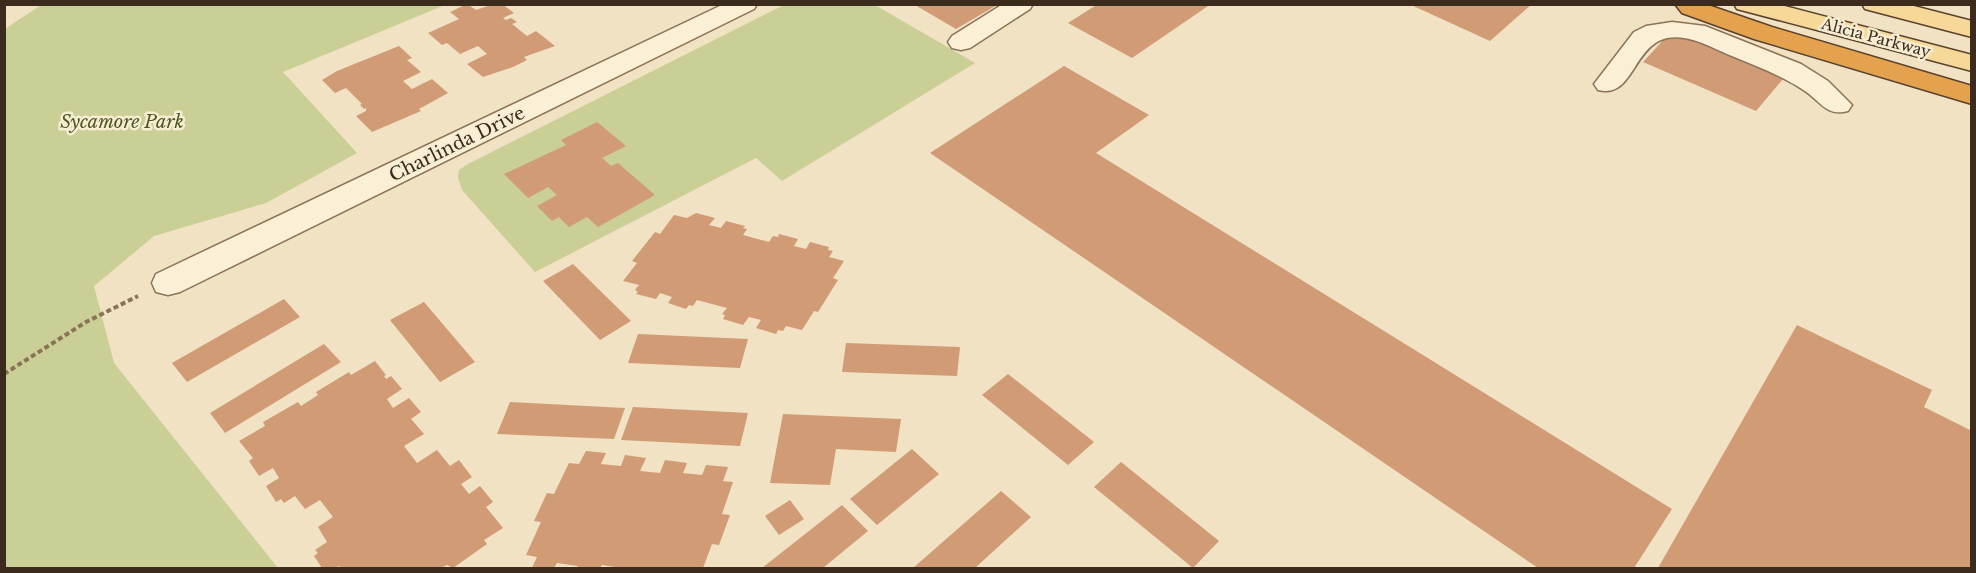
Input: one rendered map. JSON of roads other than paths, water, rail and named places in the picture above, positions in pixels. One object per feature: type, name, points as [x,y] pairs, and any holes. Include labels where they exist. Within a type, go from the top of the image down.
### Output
[{"type":"highway","points":[[1687,4],[1691,8],[1763,33],[1971,95]]},
{"type":"main road","name":"Alicia Parkway","points":[[1746,4],[1971,63]]},
{"type":"main road","name":"Alicia Parkway","points":[[1874,4],[1971,29]]},
{"type":"street","name":"Charlinda Drive","points":[[168,283],[745,4]]},
{"type":"street","points":[[961,42],[1021,4]]},
{"type":"street","points":[[1608,84],[1643,38],[1655,31],[1696,32],[1791,70],[1818,87],[1838,105]]},
{"type":"park label","name":"Sycamore Park","points":[[122,122]]}]
